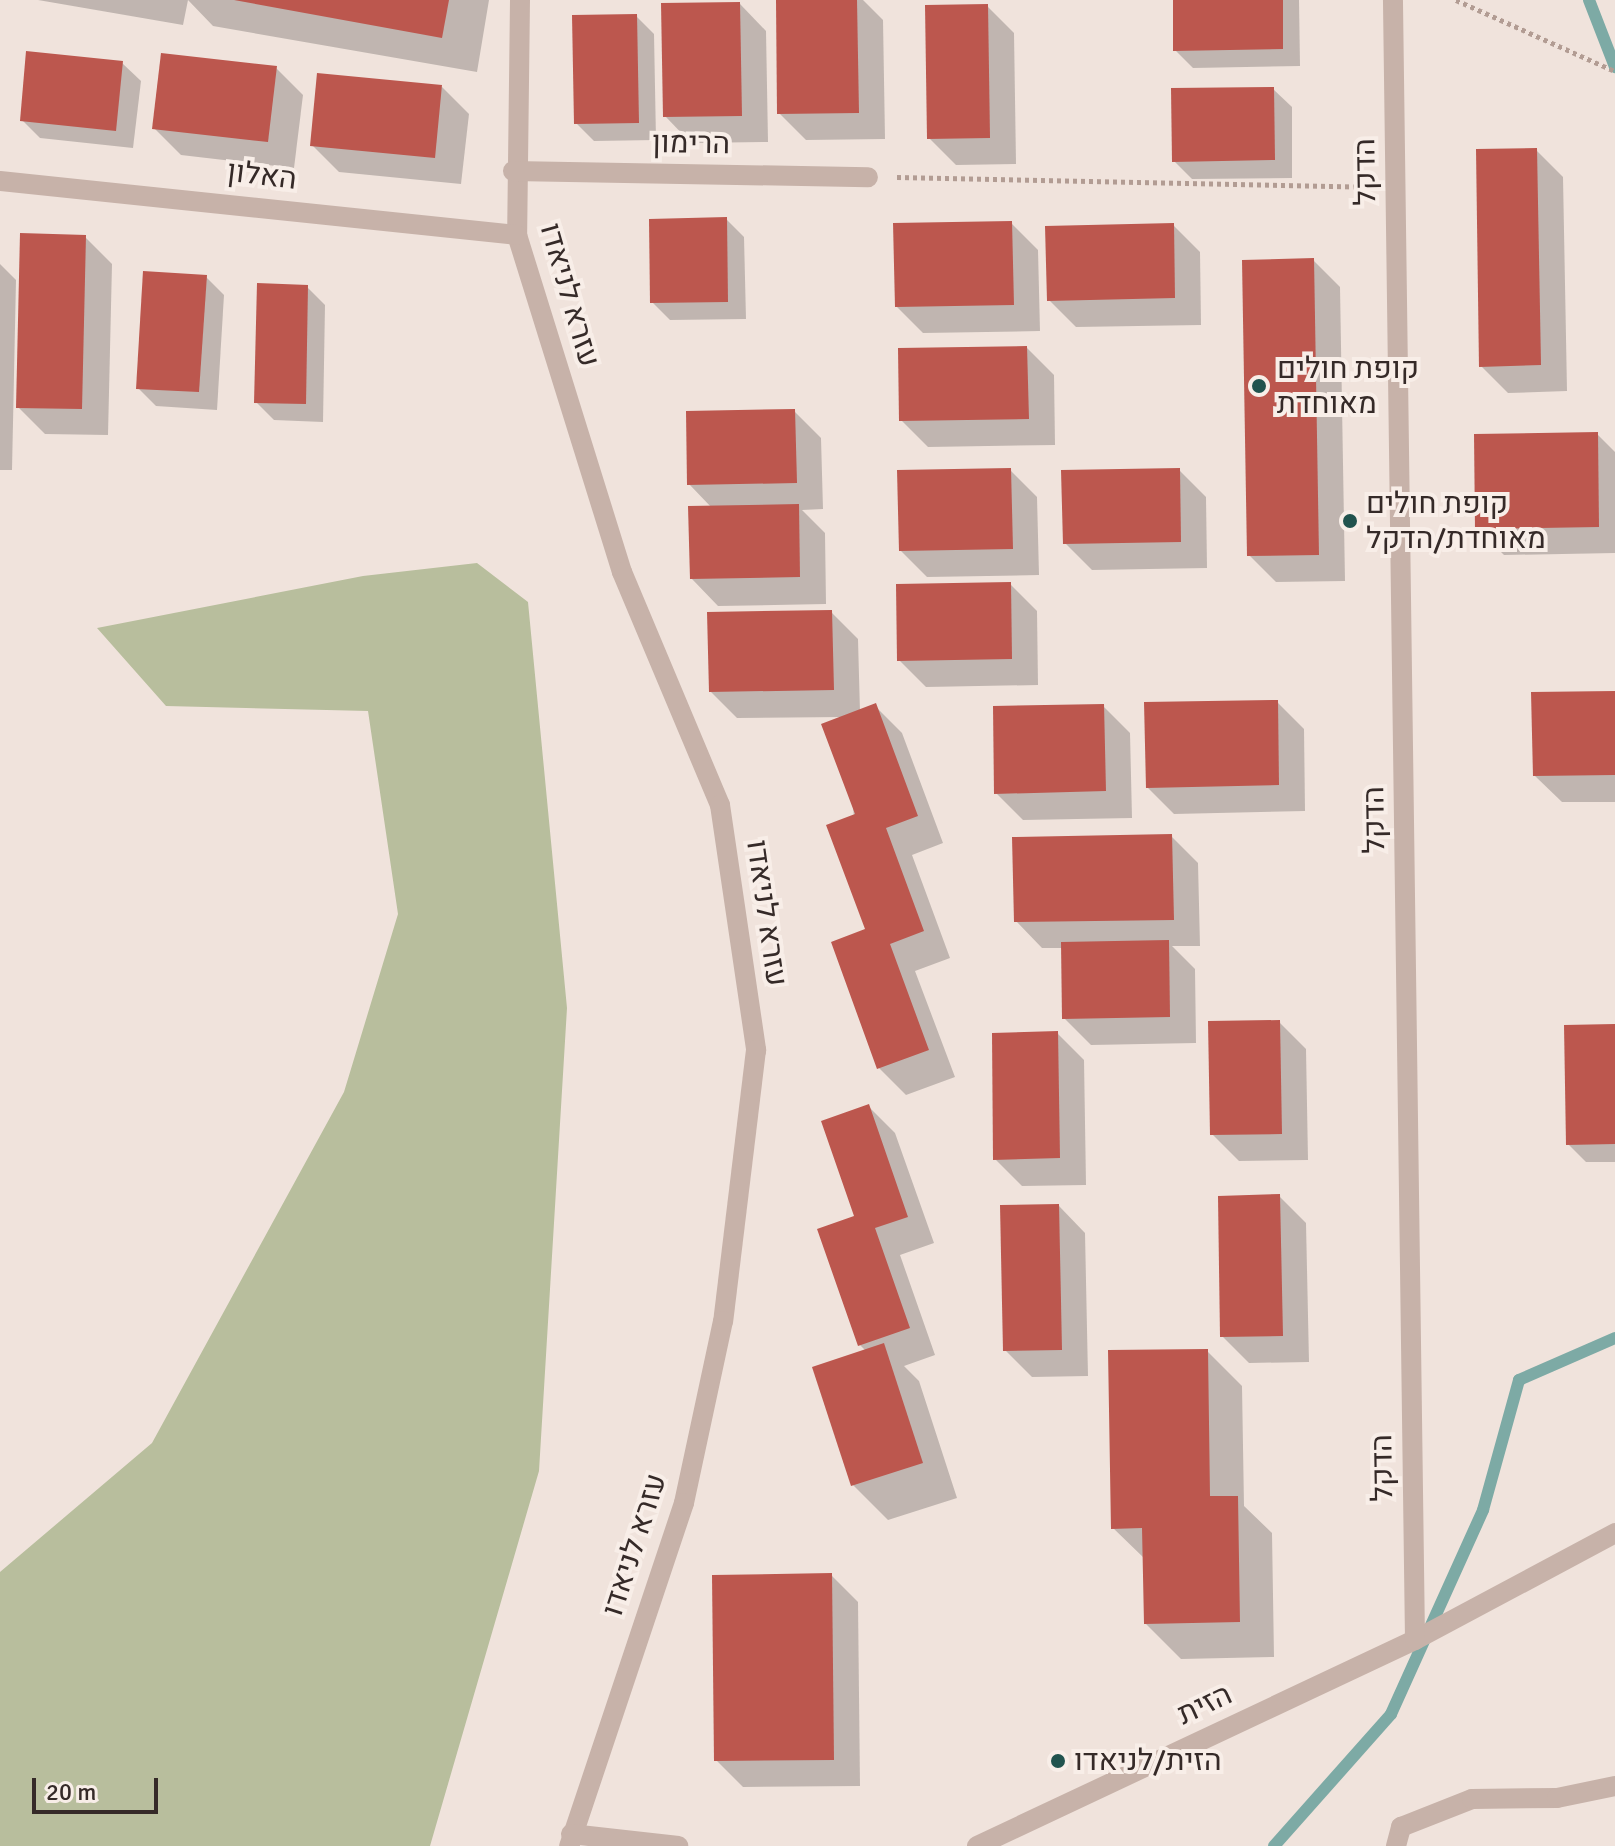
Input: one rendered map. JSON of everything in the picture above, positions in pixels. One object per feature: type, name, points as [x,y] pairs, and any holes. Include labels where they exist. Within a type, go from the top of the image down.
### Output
[{"type":"street","name":"עזרא לניאדו","points":[[520,0],[513,171],[517,235],[622,572],[720,805],[756,1050],[723,1321],[684,1503],[570,1840]]},
{"type":"street","name":"הדקל","points":[[1393,0],[1415,1640]]},
{"type":"street","name":"הרימון","points":[[513,171],[868,177]]},
{"type":"street","name":"האלון","points":[[0,181],[517,235]]},
{"type":"street","name":"הזית","points":[[977,1846],[1415,1640],[1615,1533]]},
{"type":"street","points":[[1396,1846],[1401,1827],[1472,1799],[1557,1798],[1615,1786]]},
{"type":"street","points":[[570,1840],[678,1846]]},
{"type":"path","points":[[1456,0],[1586,62],[1615,71]]},
{"type":"path","points":[[868,177],[1397,187]]},
{"type":"green space","points":[[477,563],[528,602],[567,1008],[539,1471],[430,1846],[0,1846],[0,1572],[152,1443],[344,1092],[398,914],[368,711],[166,706],[97,628],[363,576]]},
{"type":"building","points":[[234,0],[449,0],[442,38]]},
{"type":"building","points":[[776,0],[857,0],[859,113],[777,114]]},
{"type":"building","points":[[1173,0],[1283,0],[1283,49],[1173,51]]},
{"type":"building","points":[[740,2],[742,116],[663,117],[661,3]]},
{"type":"building","points":[[988,4],[990,138],[927,139],[925,5]]},
{"type":"building","points":[[637,14],[639,123],[574,124],[572,15]]},
{"type":"building","points":[[26,51],[123,61],[116,131],[20,121]]},
{"type":"building","points":[[161,53],[277,66],[268,142],[152,129]]},
{"type":"building","points":[[317,73],[442,85],[435,158],[310,146]]},
{"type":"building","points":[[1274,87],[1275,160],[1172,162],[1171,88]]},
{"type":"building","points":[[1537,148],[1541,365],[1479,367],[1476,149]]},
{"type":"building","points":[[727,217],[728,302],[650,303],[649,219]]},
{"type":"building","points":[[1012,221],[1014,305],[895,307],[893,223]]},
{"type":"building","points":[[1174,223],[1175,298],[1047,301],[1045,226]]},
{"type":"building","points":[[20,233],[86,235],[82,409],[16,408]]},
{"type":"building","points":[[1314,258],[1319,555],[1247,556],[1242,260]]},
{"type":"building","points":[[143,271],[207,275],[199,392],[136,389]]},
{"type":"building","points":[[257,283],[308,285],[306,404],[254,403]]},
{"type":"building","points":[[1027,346],[1029,419],[899,421],[898,348]]},
{"type":"building","points":[[795,409],[797,483],[687,485],[686,411]]},
{"type":"building","points":[[1598,432],[1599,527],[1475,529],[1474,434]]},
{"type":"building","points":[[1011,468],[1013,549],[899,551],[897,470]]},
{"type":"building","points":[[1180,468],[1181,542],[1063,544],[1061,470]]},
{"type":"building","points":[[799,504],[800,577],[690,579],[688,506]]},
{"type":"building","points":[[1011,582],[1012,659],[897,661],[896,584]]},
{"type":"building","points":[[832,610],[834,690],[709,692],[707,612]]},
{"type":"building","points":[[1615,691],[1615,775],[1533,776],[1531,692]]},
{"type":"building","points":[[1278,700],[1279,785],[1146,788],[1144,702]]},
{"type":"building","points":[[876,703],[918,816],[886,828],[924,931],[890,944],[929,1050],[877,1069],[831,942],[865,929],[826,825],[855,814],[821,724]]},
{"type":"building","points":[[1104,704],[1106,791],[994,794],[993,706]]},
{"type":"building","points":[[1172,834],[1174,920],[1014,922],[1012,837]]},
{"type":"building","points":[[1169,940],[1170,1017],[1062,1019],[1061,942]]},
{"type":"building","points":[[1280,1020],[1282,1134],[1210,1135],[1208,1021]]},
{"type":"building","points":[[1615,1024],[1615,1144],[1566,1145],[1564,1025]]},
{"type":"building","points":[[1058,1031],[1060,1158],[993,1160],[992,1033]]},
{"type":"building","points":[[869,1104],[908,1217],[875,1228],[910,1328],[858,1346],[817,1229],[854,1216],[821,1121]]},
{"type":"building","points":[[1280,1194],[1283,1336],[1220,1337],[1218,1196]]},
{"type":"building","points":[[1059,1204],[1062,1350],[1003,1351],[1000,1205]]},
{"type":"building","points":[[884,1343],[923,1463],[851,1486],[812,1367]]},
{"type":"building","points":[[1208,1349],[1210,1496],[1238,1496],[1240,1622],[1144,1624],[1142,1528],[1111,1529],[1108,1350]]},
{"type":"building","points":[[832,1573],[834,1760],[714,1761],[712,1575]]},
{"type":"waterway","points":[[1589,0],[1615,67]]},
{"type":"waterway","points":[[1274,1846],[1391,1714],[1483,1510],[1519,1380],[1615,1338]]},
{"type":"place","name":"קופת חולים מאוחדת","points":[[1259,386]]},
{"type":"place","name":"קופת חולים מאוחדת/הדקל","points":[[1350,521]]},
{"type":"place","name":"הזית/לניאדו","points":[[1058,1761]]}]
